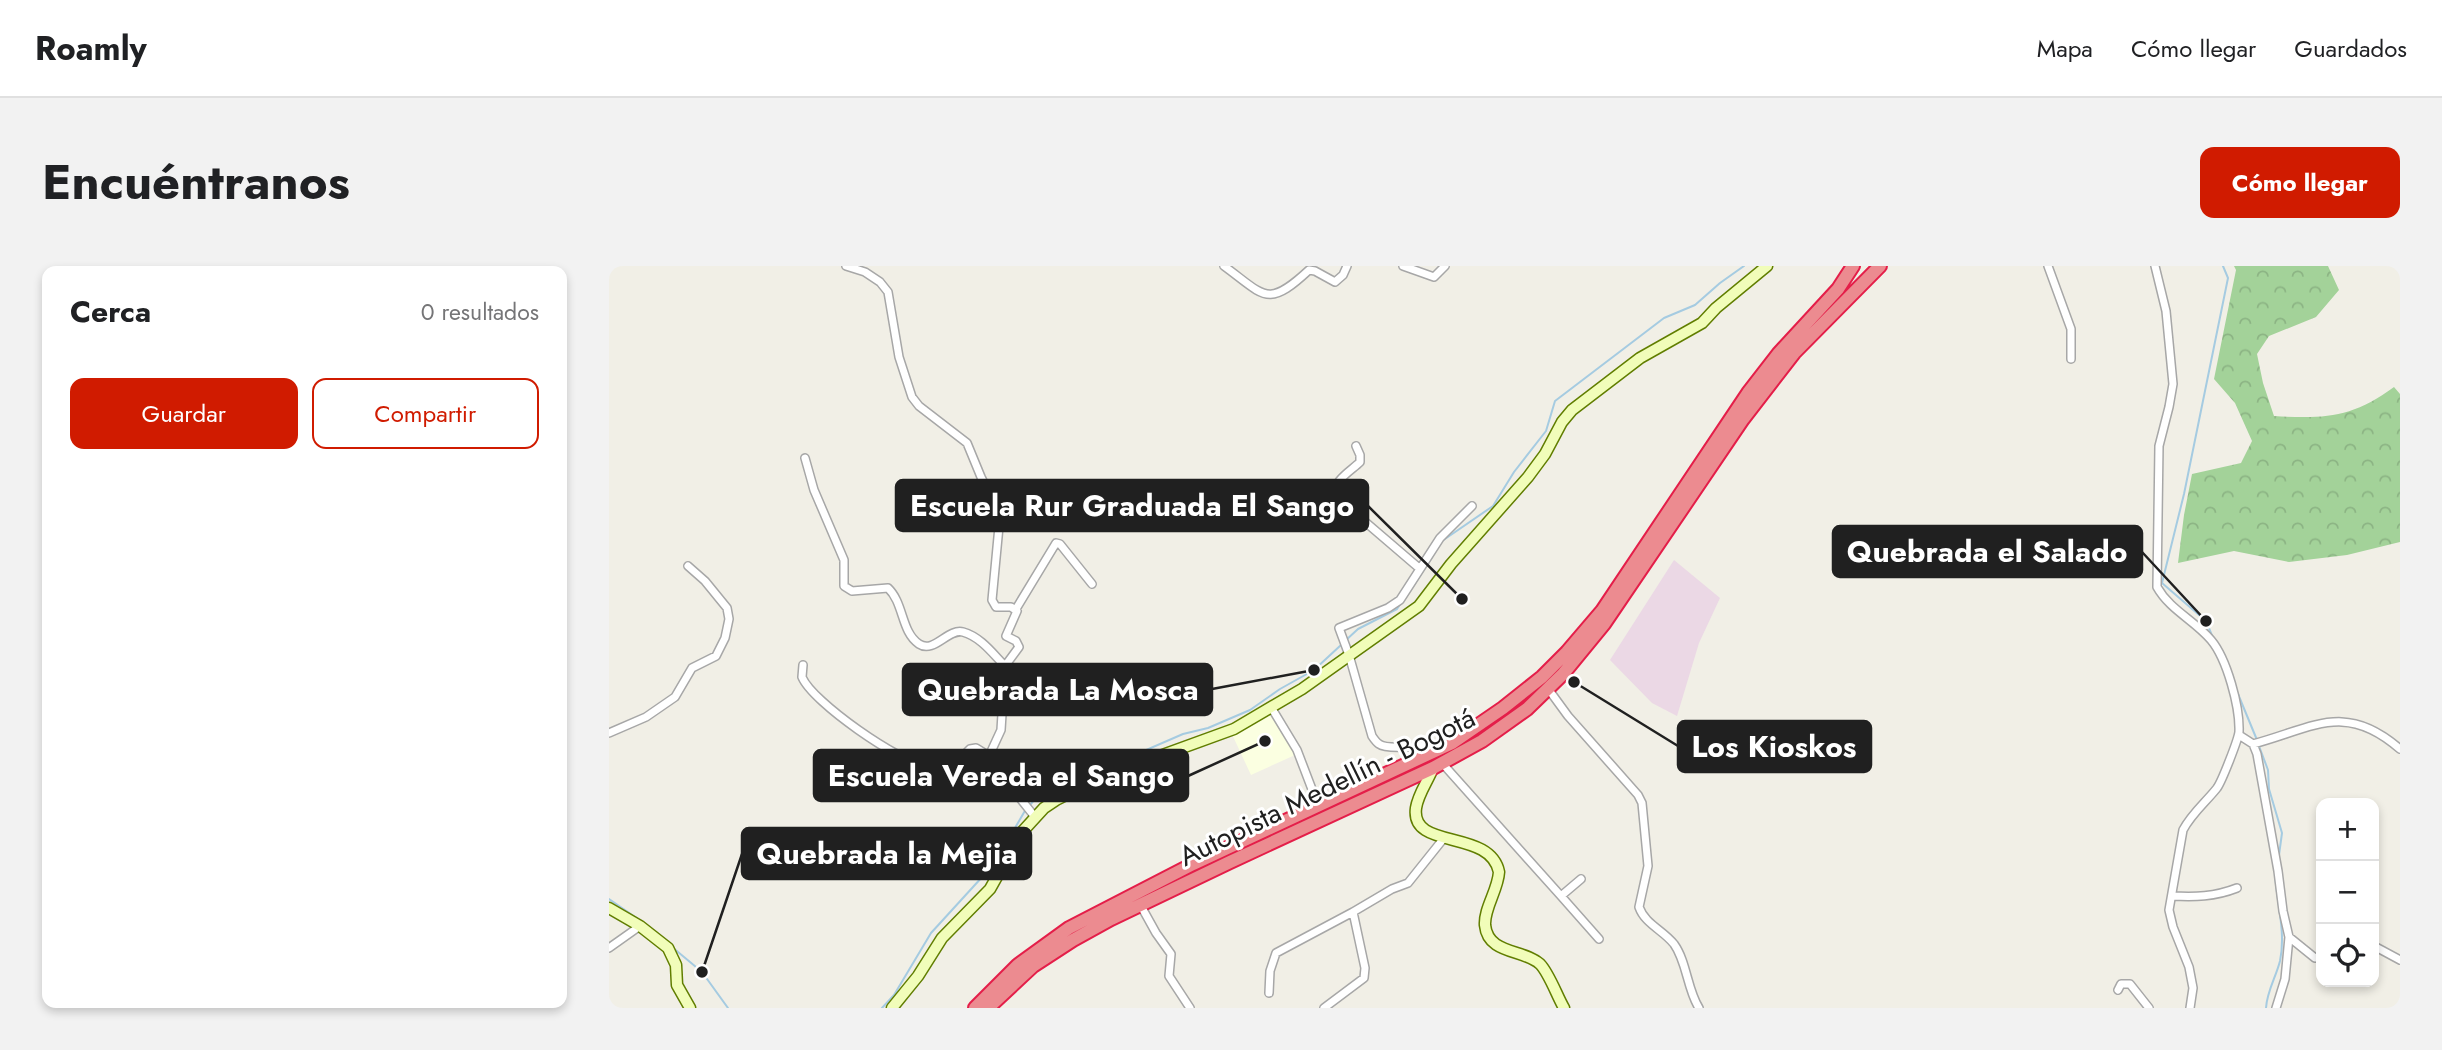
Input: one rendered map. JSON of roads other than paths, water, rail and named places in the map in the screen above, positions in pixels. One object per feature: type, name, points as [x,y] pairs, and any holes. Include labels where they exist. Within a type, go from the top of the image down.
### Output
[{"type":"highway","name":"Autopista Medellín - Bogotá","points":[[975,1008],[1018,965],[1069,928],[1140,890],[1452,743],[1542,677],[1602,611],[1748,393],[1838,289],[1853,266]]},
{"type":"highway","name":"Autopista Medellín - Bogotá","points":[[988,1008],[1034,966],[1073,940],[1230,862],[1438,765],[1505,725],[1549,690],[1611,614],[1768,385],[1801,344],[1880,266]]},
{"type":"street","points":[[846,266],[865,272],[880,282],[888,292],[899,357],[912,397],[919,406],[962,438],[970,448],[1001,520],[992,600],[996,607],[1016,609]]},
{"type":"street","points":[[1224,266],[1261,293],[1273,295],[1287,290],[1308,270],[1335,282],[1343,275],[1347,266]]},
{"type":"street","points":[[1403,266],[1434,277],[1445,266]]},
{"type":"street","points":[[892,1008],[942,938],[990,888],[1032,814],[1102,777],[1234,729],[1302,689],[1347,650],[1419,606],[1451,564],[1528,477],[1572,410],[1640,358],[1702,323],[1767,266]]},
{"type":"street","points":[[2049,266],[2071,329],[2071,359]]},
{"type":"street","points":[[2155,266],[2166,311],[2173,384],[2158,446],[2157,587],[2168,604],[2200,629],[2218,650],[2235,698],[2239,735],[2223,778],[2188,819],[2183,830],[2169,910],[2189,967],[2193,988],[2190,1008]]},
{"type":"street","points":[[1356,446],[1360,462],[1345,474],[1336,486],[1335,496],[1419,568]]},
{"type":"street","points":[[804,458],[814,490],[844,560],[844,586],[852,591],[888,588],[898,601],[911,636],[923,646],[932,645],[961,631],[983,643],[1005,667]]},
{"type":"street","points":[[1452,743],[1393,747],[1377,743],[1372,736],[1339,628],[1388,608],[1400,600],[1440,538],[1472,506]]},
{"type":"street","points":[[989,756],[1001,730],[1005,667],[1019,647],[1017,641],[1006,636],[1017,613],[1016,609],[1056,543],[1061,544],[1092,584]]},
{"type":"street","points":[[609,733],[646,717],[675,697],[692,668],[716,656],[725,638],[729,619],[727,608],[705,581],[688,566]]},
{"type":"street","points":[[803,665],[802,677],[811,690],[842,719],[901,757],[927,767],[954,765],[970,749],[976,748],[989,756],[1032,814]]},
{"type":"street","points":[[1549,690],[1639,795],[1644,811],[1648,866],[1639,908],[1648,922],[1662,932],[1676,949],[1699,1008]]},
{"type":"street","points":[[1271,707],[1297,750],[1318,805]]},
{"type":"street","points":[[2253,744],[2325,722],[2347,722],[2366,725],[2384,735],[2400,750]]},
{"type":"street","points":[[2239,735],[2253,744],[2257,754],[2283,911],[2290,937],[2285,979],[2276,1008]]},
{"type":"street","points":[[1564,1008],[1541,965],[1528,957],[1504,949],[1489,935],[1485,923],[1499,872],[1491,856],[1480,847],[1424,831],[1416,816],[1420,794],[1438,765],[1599,939]]},
{"type":"street","points":[[1269,993],[1269,971],[1276,953],[1392,889],[1408,883],[1444,838]]},
{"type":"street","points":[[1560,896],[1581,879]]},
{"type":"street","points":[[2172,896],[2198,898],[2219,895],[2237,888]]},
{"type":"street","points":[[1141,906],[1168,948],[1172,961],[1169,976],[1190,1008]]},
{"type":"street","points":[[609,908],[661,941],[673,955],[677,985],[689,1008]]},
{"type":"street","points":[[1324,1008],[1364,978],[1365,968],[1353,912]]},
{"type":"street","points":[[609,948],[640,926]]},
{"type":"street","points":[[2290,937],[2310,956],[2316,958]]},
{"type":"street","points":[[2379,949],[2400,960]]},
{"type":"street","points":[[2118,990],[2121,985],[2127,983],[2149,1008]]},
{"type":"street","points":[[2134,1008],[2141,999]]},
{"type":"waterway","points":[[1442,541],[1493,506],[1514,472],[1546,431],[1555,401],[1664,318],[1695,305],[1744,266]]},
{"type":"waterway","points":[[2213,638],[2206,621],[2162,583],[2184,494],[2228,278],[2223,266]]},
{"type":"waterway","points":[[1412,588],[1432,557]]},
{"type":"waterway","points":[[1345,641],[1358,629],[1397,609],[1401,603]]},
{"type":"waterway","points":[[1030,805],[1039,794],[1082,773],[1107,767],[1183,734],[1208,728],[1250,710],[1314,670],[1341,645]]},
{"type":"waterway","points":[[2238,694],[2257,740]]},
{"type":"waterway","points":[[2259,746],[2268,770],[2269,789],[2282,833],[2279,855]]},
{"type":"waterway","points":[[882,1008],[894,995],[931,933],[994,864],[1026,809]]},
{"type":"waterway","points":[[2266,1008],[2282,950],[2275,874]]},
{"type":"waterway","points":[[609,899],[638,919]]},
{"type":"waterway","points":[[672,947],[702,972],[728,1008]]},
{"type":"place","name":"Escuela Rur Graduada El Sango","points":[[1462,599]]},
{"type":"place","name":"Quebrada el Salado","points":[[2206,621]]},
{"type":"place","name":"Quebrada La Mosca","points":[[1314,670]]},
{"type":"place","name":"Los Kioskos","points":[[1574,682]]},
{"type":"place","name":"Escuela Vereda el Sango","points":[[1265,741]]},
{"type":"place","name":"Quebrada la Mejia","points":[[702,972]]}]
